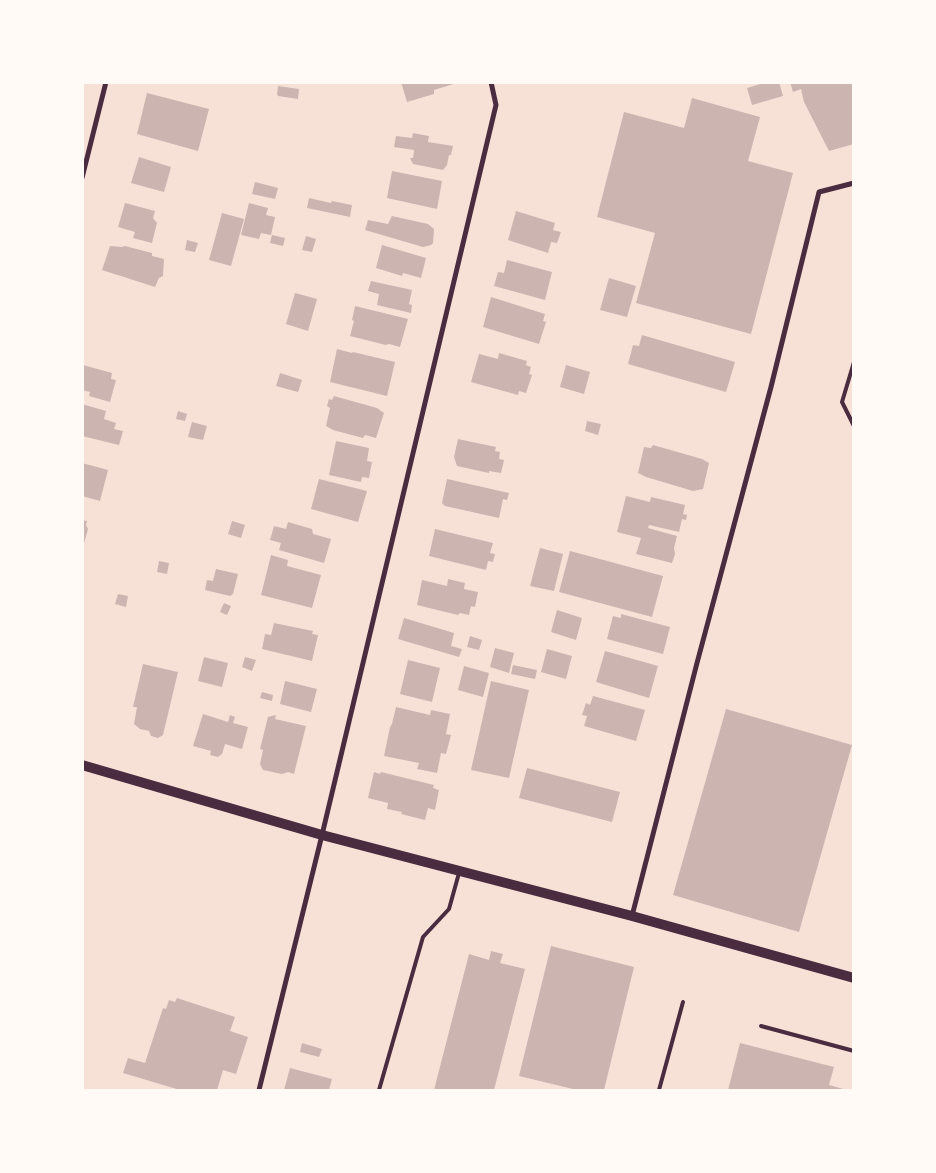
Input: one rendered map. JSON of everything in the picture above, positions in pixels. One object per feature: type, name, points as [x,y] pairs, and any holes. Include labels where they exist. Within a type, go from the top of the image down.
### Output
[{"type":"main road","points":[[82,765],[322,835],[632,916],[854,978]]},
{"type":"street","points":[[82,178],[106,82]]},
{"type":"street","points":[[259,1090],[322,835],[496,105],[491,82]]},
{"type":"street","points":[[632,916],[771,387],[819,192],[854,182]]},
{"type":"lane","points":[[854,362],[842,402],[854,426]]},
{"type":"lane","points":[[378,1090],[423,937],[449,909],[460,871]]},
{"type":"lane","points":[[659,1090],[683,1002]]},
{"type":"lane","points":[[761,1026],[854,1051]]},
{"type":"building","points":[[401,82],[457,83],[434,90],[434,94],[407,102]]},
{"type":"building","points":[[767,82],[779,82],[783,96],[752,105],[747,88]]},
{"type":"building","points":[[790,82],[854,82],[854,144],[829,151],[804,102],[801,89],[793,92]]},
{"type":"building","points":[[278,86],[299,89],[298,99],[278,96]]},
{"type":"building","points":[[147,93],[209,109],[198,151],[137,134]]},
{"type":"building","points":[[692,98],[760,117],[748,161],[793,173],[751,334],[636,303],[655,233],[597,217],[624,112],[684,128]]},
{"type":"building","points":[[413,133],[429,136],[428,142],[453,146],[447,165],[443,170],[413,164],[410,158],[413,158],[414,150],[394,147],[396,136],[412,138]]},
{"type":"building","points":[[139,157],[171,167],[164,192],[131,183]]},
{"type":"building","points":[[392,171],[442,181],[437,209],[387,198]]},
{"type":"building","points":[[255,182],[278,188],[275,199],[252,194]]},
{"type":"building","points":[[309,198],[352,205],[350,217],[307,208]]},
{"type":"building","points":[[125,203],[155,211],[153,218],[157,223],[152,243],[133,238],[135,232],[118,227]]},
{"type":"building","points":[[249,203],[268,208],[266,215],[275,217],[271,235],[261,233],[259,239],[241,235]]},
{"type":"building","points":[[516,211],[555,223],[553,230],[561,232],[557,243],[551,242],[548,253],[508,240]]},
{"type":"building","points":[[222,213],[244,219],[231,266],[209,260]]},
{"type":"building","points":[[392,216],[428,224],[434,229],[433,243],[423,247],[365,230],[368,220],[388,224]]},
{"type":"building","points":[[272,235],[285,238],[283,246],[270,243]]},
{"type":"building","points":[[306,236],[316,239],[312,252],[302,250]]},
{"type":"building","points":[[187,240],[198,243],[195,252],[185,250]]},
{"type":"building","points":[[382,245],[426,258],[421,278],[403,273],[402,276],[376,268]]},
{"type":"building","points":[[110,246],[125,246],[152,253],[152,256],[164,259],[163,276],[159,278],[155,287],[102,270]]},
{"type":"building","points":[[507,260],[552,272],[545,300],[494,286],[498,272],[504,273]]},
{"type":"building","points":[[609,278],[636,286],[627,317],[600,310]]},
{"type":"building","points":[[371,281],[412,290],[409,304],[412,305],[411,313],[377,305],[379,294],[368,291]]},
{"type":"building","points":[[295,293],[317,299],[308,331],[286,324]]},
{"type":"building","points":[[491,297],[545,314],[543,321],[546,322],[539,344],[483,327]]},
{"type":"building","points":[[355,306],[408,319],[400,347],[350,336]]},
{"type":"building","points":[[642,335],[735,362],[726,392],[628,364],[633,345],[639,346]]},
{"type":"building","points":[[337,349],[395,362],[387,396],[330,382]]},
{"type":"building","points":[[499,353],[527,361],[526,365],[531,367],[529,374],[532,375],[526,393],[519,391],[518,395],[471,382],[479,354],[498,359]]},
{"type":"building","points":[[83,365],[112,373],[111,379],[116,380],[110,402],[89,396],[90,392],[82,390]]},
{"type":"building","points":[[566,365],[590,372],[584,394],[560,387]]},
{"type":"building","points":[[280,373],[302,380],[298,392],[276,386]]},
{"type":"building","points":[[334,396],[377,408],[384,413],[376,438],[365,435],[363,438],[333,430],[326,426],[330,408],[327,406],[329,399],[332,400]]},
{"type":"building","points":[[82,404],[106,411],[104,419],[116,423],[114,429],[123,431],[119,445],[82,436]]},
{"type":"building","points":[[178,411],[187,414],[185,421],[176,419]]},
{"type":"building","points":[[587,421],[601,424],[598,435],[585,431]]},
{"type":"building","points":[[192,422],[207,426],[203,440],[188,437]]},
{"type":"building","points":[[458,439],[496,447],[495,451],[500,452],[499,459],[504,460],[501,473],[489,471],[489,473],[457,466],[454,457]]},
{"type":"building","points":[[336,441],[369,448],[367,461],[372,462],[369,478],[362,477],[361,482],[329,475]]},
{"type":"building","points":[[653,445],[702,459],[709,463],[703,489],[693,491],[638,473],[644,447],[651,448]]},
{"type":"building","points":[[82,463],[108,470],[100,501],[82,496]]},
{"type":"building","points":[[319,479],[367,491],[358,522],[311,509]]},
{"type":"building","points":[[447,479],[509,493],[507,500],[503,499],[499,518],[445,506],[442,503]]},
{"type":"building","points":[[626,496],[650,502],[651,497],[685,505],[683,514],[687,515],[686,520],[682,519],[679,532],[649,525],[648,528],[677,536],[672,563],[636,554],[641,538],[617,532]]},
{"type":"building","points":[[82,520],[87,521],[88,529],[83,547]]},
{"type":"building","points":[[232,521],[245,525],[241,538],[228,534]]},
{"type":"building","points":[[288,522],[312,529],[313,534],[331,539],[324,563],[279,550],[281,543],[270,540],[274,526],[286,529]]},
{"type":"building","points":[[435,529],[493,543],[490,553],[495,554],[493,562],[488,561],[486,570],[429,556]]},
{"type":"building","points":[[540,548],[563,554],[554,591],[530,586]]},
{"type":"building","points":[[570,551],[663,576],[652,617],[559,592]]},
{"type":"building","points":[[271,555],[288,560],[287,566],[321,575],[312,608],[261,595]]},
{"type":"building","points":[[159,561],[169,563],[167,574],[157,572]]},
{"type":"building","points":[[216,569],[238,574],[233,594],[230,596],[205,590],[207,580],[213,581]]},
{"type":"building","points":[[448,579],[465,583],[464,589],[478,592],[475,607],[471,606],[469,615],[460,613],[458,615],[417,605],[422,580],[447,586]]},
{"type":"building","points":[[118,594],[128,596],[126,607],[115,604]]},
{"type":"building","points":[[224,603],[231,606],[227,615],[220,612]]},
{"type":"building","points":[[557,610],[582,618],[576,640],[551,632]]},
{"type":"building","points":[[621,614],[670,627],[663,654],[607,639],[613,616],[621,618]]},
{"type":"building","points":[[404,618],[454,633],[451,646],[462,649],[459,657],[398,639]]},
{"type":"building","points":[[274,623],[313,631],[312,634],[318,635],[312,661],[262,649],[265,634],[271,635]]},
{"type":"building","points":[[470,636],[482,640],[479,650],[467,647]]},
{"type":"building","points":[[495,648],[514,653],[509,673],[490,667]]},
{"type":"building","points":[[547,649],[572,656],[566,679],[541,672]]},
{"type":"building","points":[[605,651],[658,666],[649,698],[596,682]]},
{"type":"building","points":[[204,657],[228,663],[222,687],[198,681]]},
{"type":"building","points":[[245,657],[256,660],[252,671],[242,667]]},
{"type":"building","points":[[408,660],[440,668],[432,702],[400,694]]},
{"type":"building","points":[[143,664],[178,672],[163,735],[158,738],[151,736],[149,731],[140,729],[134,724],[137,707],[133,707]]},
{"type":"building","points":[[513,665],[537,670],[535,679],[511,674]]},
{"type":"building","points":[[464,666],[489,673],[483,697],[458,690]]},
{"type":"building","points":[[285,681],[317,689],[311,712],[280,704]]},
{"type":"building","points":[[491,681],[529,690],[509,778],[471,770]]},
{"type":"building","points":[[262,692],[273,695],[272,701],[260,698]]},
{"type":"building","points":[[593,696],[645,710],[636,741],[584,726],[587,716],[582,715],[586,703],[590,705]]},
{"type":"building","points":[[396,707],[430,715],[431,710],[450,714],[446,734],[451,735],[446,754],[441,753],[437,773],[417,769],[419,763],[384,756]]},
{"type":"building","points":[[726,709],[852,745],[799,932],[673,895]]},
{"type":"building","points":[[203,714],[228,722],[230,715],[235,717],[233,723],[248,727],[242,749],[225,744],[222,754],[218,757],[210,755],[211,751],[193,746]]},
{"type":"building","points":[[276,715],[275,719],[306,726],[294,774],[288,772],[282,774],[263,770],[260,764],[263,750],[260,749],[268,717]]},
{"type":"building","points":[[527,768],[620,792],[612,822],[519,798]]},
{"type":"building","points":[[374,772],[434,785],[433,788],[439,790],[435,810],[428,808],[425,820],[387,809],[388,803],[368,798]]},
{"type":"building","points":[[551,946],[634,967],[604,1090],[577,1090],[519,1076]]},
{"type":"building","points":[[491,951],[503,954],[500,963],[525,969],[494,1090],[434,1090],[469,954],[489,960]]},
{"type":"building","points":[[177,998],[235,1017],[230,1031],[248,1037],[236,1074],[223,1070],[217,1090],[180,1090],[123,1073],[128,1058],[145,1063],[163,1008],[166,1009],[169,1000],[175,1002]]},
{"type":"building","points":[[302,1043],[322,1049],[319,1057],[300,1052]]},
{"type":"building","points":[[740,1043],[834,1067],[829,1085],[847,1090],[728,1090]]},
{"type":"building","points":[[290,1068],[332,1079],[329,1090],[284,1090]]}]
